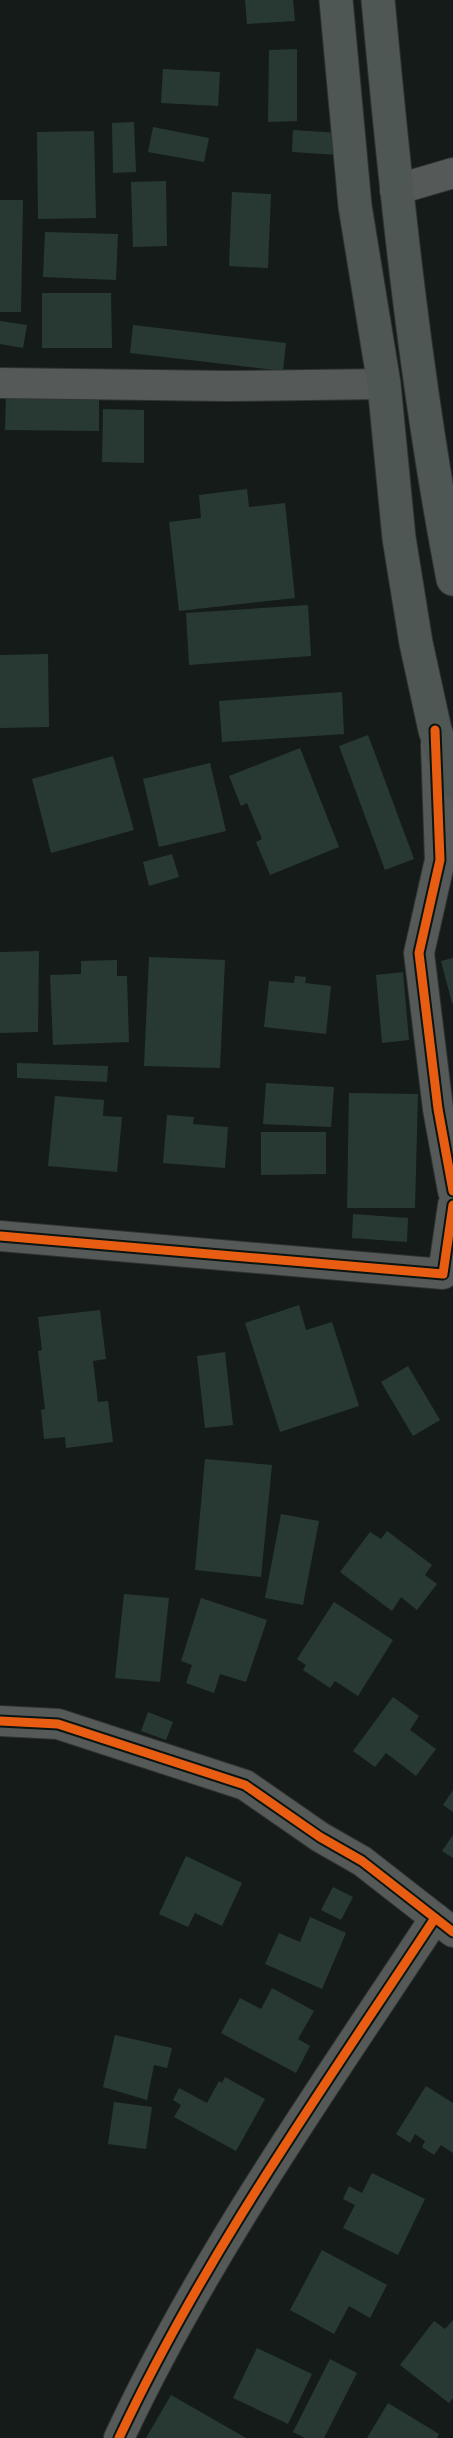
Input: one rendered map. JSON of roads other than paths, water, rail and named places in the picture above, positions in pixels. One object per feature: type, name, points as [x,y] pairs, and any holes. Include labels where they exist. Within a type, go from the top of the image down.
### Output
[{"type":"main road","points":[[336,0],[355,206],[384,384],[399,538],[416,643],[435,730],[453,782]]},
{"type":"main road","points":[[378,0],[395,190],[414,344],[453,579]]},
{"type":"street","points":[[395,190],[453,173]]},
{"type":"street","points":[[0,383],[227,386],[384,384]]},
{"type":"street","points":[[435,730],[440,860],[418,952],[438,1109],[453,1191]]},
{"type":"street","points":[[0,1236],[443,1275],[453,1205]]},
{"type":"street","points":[[0,1721],[58,1724],[245,1785],[320,1837],[362,1861],[444,1925],[240,2214],[148,2376],[119,2438]]}]
